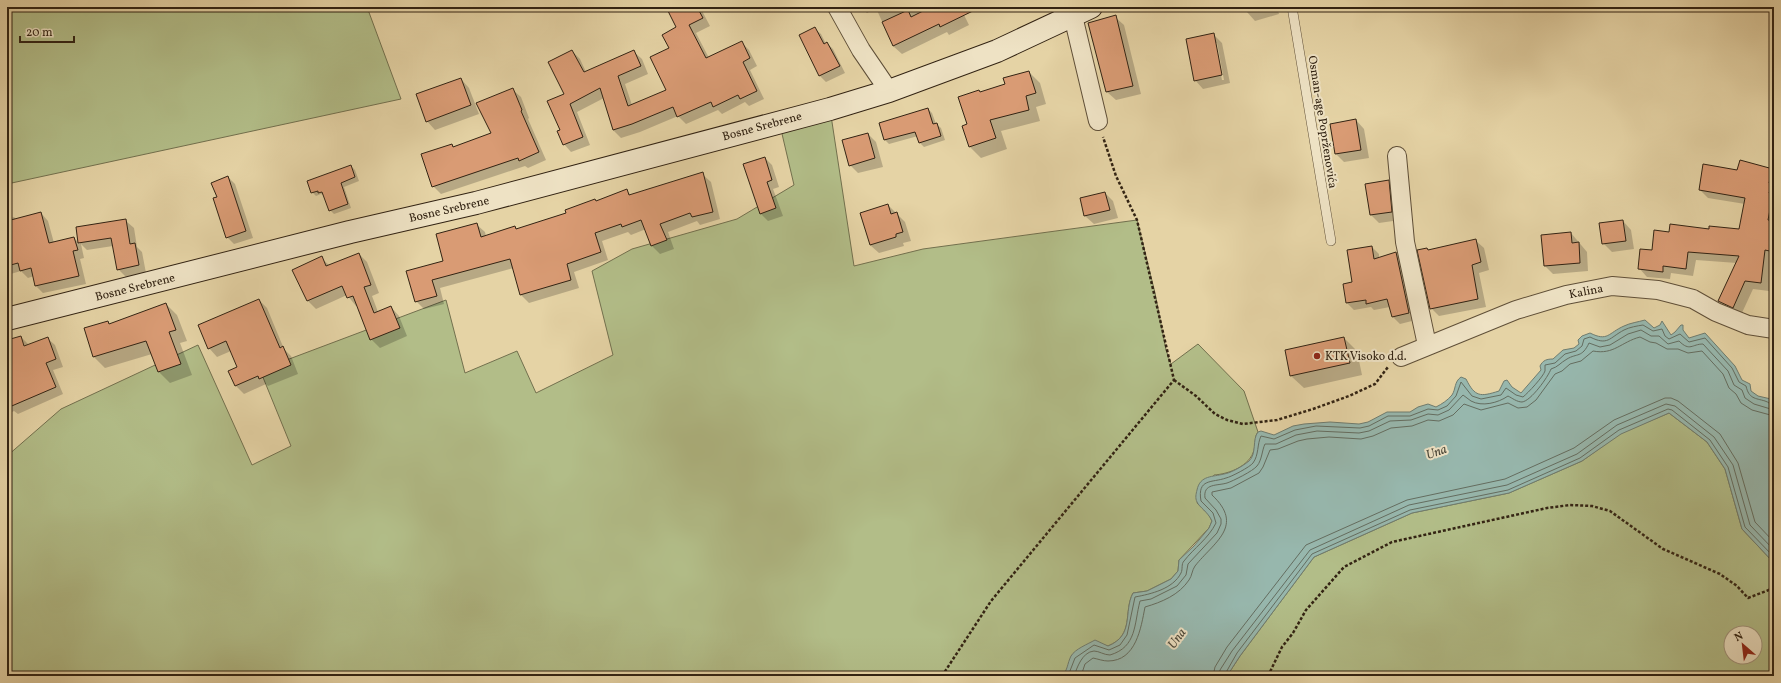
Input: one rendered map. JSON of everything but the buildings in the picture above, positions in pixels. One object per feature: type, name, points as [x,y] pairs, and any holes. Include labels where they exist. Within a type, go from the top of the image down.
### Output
[{"type":"street","points":[[837,7],[861,50],[889,91]]},
{"type":"street","points":[[1082,10],[1098,121]]},
{"type":"street","name":"Bosne Srebrene","points":[[7,319],[350,232],[476,203],[830,109],[889,91],[997,51],[1082,10]]},
{"type":"street","points":[[1397,156],[1405,242],[1427,345]]},
{"type":"street","name":"Kalina","points":[[1401,357],[1427,345],[1516,310],[1566,295],[1612,286],[1658,290],[1692,299],[1716,312],[1748,325],[1774,328]]},
{"type":"lane","name":"Osman-age Poprženovića","points":[[1292,7],[1331,241]]},
{"type":"path","points":[[1098,121],[1116,176],[1137,220],[1174,380],[1196,396],[1215,414],[1227,420],[1243,424],[1277,420],[1313,409],[1376,384],[1388,367],[1401,357]]},
{"type":"path","points":[[942,676],[991,601],[1174,380]]},
{"type":"path","points":[[1268,676],[1282,647],[1293,633],[1306,610],[1344,567],[1392,542],[1547,508],[1570,505],[1592,506],[1610,511],[1663,549],[1720,574],[1737,586],[1748,598],[1774,588]]},
{"type":"green space","points":[[7,7],[367,7],[401,99],[7,184]]},
{"type":"green space","points":[[830,109],[854,266],[923,249],[1137,220],[1155,293],[1166,350],[1171,364],[1198,344],[1244,391],[1258,432],[1252,456],[1244,465],[1232,471],[1214,475],[1197,503],[1209,515],[1212,521],[1209,528],[1179,560],[1178,571],[1171,579],[1147,591],[1133,593],[1130,600],[1125,629],[1122,636],[1116,641],[1108,646],[1100,644],[1072,655],[1066,672],[1062,676],[7,676],[7,456],[61,409],[198,345],[252,465],[291,446],[260,370],[446,300],[465,373],[517,351],[536,393],[613,355],[592,271],[632,249],[737,219],[794,185],[779,121]]},
{"type":"green space","points":[[1669,413],[1707,442],[1725,469],[1742,529],[1774,563],[1774,676],[1227,676],[1240,656],[1314,557],[1412,513],[1509,493],[1582,461],[1621,433]]},
{"type":"water","name":"Una","points":[[1645,320],[1654,328],[1660,325],[1662,321],[1671,335],[1681,325],[1683,325],[1683,330],[1689,338],[1705,333],[1735,366],[1742,380],[1750,384],[1751,391],[1758,396],[1771,399],[1774,404],[1774,563],[1742,529],[1725,469],[1707,442],[1669,413],[1621,434],[1582,461],[1509,493],[1412,513],[1314,557],[1240,656],[1227,676],[1062,676],[1071,656],[1079,649],[1095,640],[1108,646],[1122,636],[1127,622],[1130,600],[1133,593],[1147,591],[1171,579],[1178,571],[1179,560],[1194,546],[1209,528],[1212,521],[1196,500],[1199,485],[1204,479],[1230,472],[1249,461],[1253,454],[1255,438],[1258,432],[1261,431],[1274,435],[1293,426],[1304,424],[1330,422],[1359,424],[1368,422],[1387,412],[1410,412],[1418,407],[1428,404],[1436,407],[1449,399],[1453,393],[1457,381],[1461,377],[1466,379],[1472,389],[1479,394],[1483,395],[1499,391],[1504,381],[1507,380],[1512,387],[1521,393],[1541,370],[1540,366],[1542,362],[1553,359],[1563,350],[1574,348],[1579,344],[1578,340],[1582,336],[1590,333],[1601,337],[1608,336],[1626,325]]},
{"type":"place","name":"KTK Visoko d.d.","points":[[1317,356]]}]
